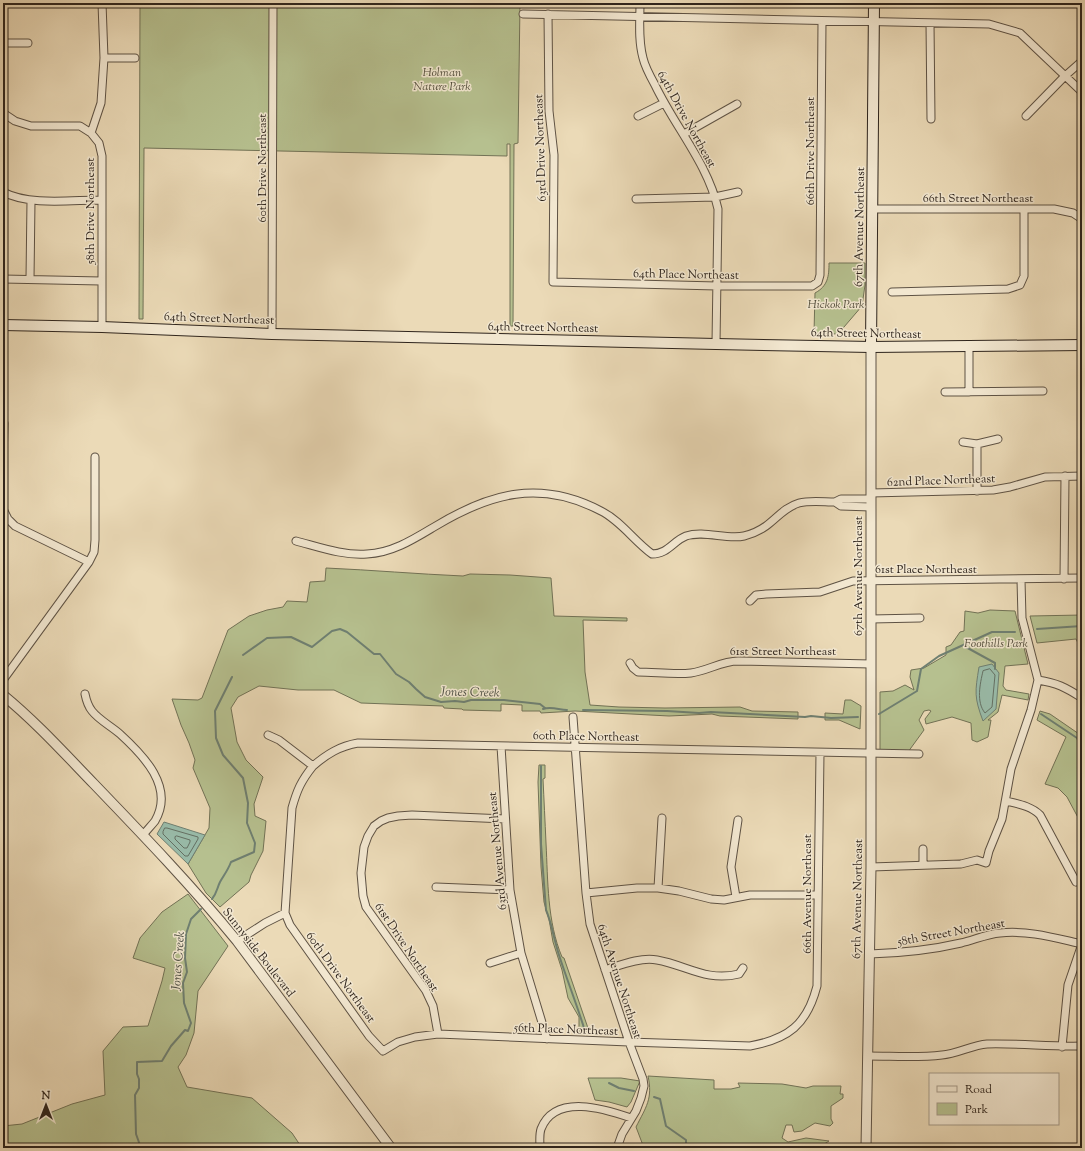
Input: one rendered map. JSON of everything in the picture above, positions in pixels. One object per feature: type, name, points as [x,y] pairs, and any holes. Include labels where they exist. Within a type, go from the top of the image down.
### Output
[{"type":"main road","name":"67th Avenue Northeast","points":[[871,347],[874,3]]},
{"type":"main road","name":"64th Street Northeast","points":[[3,326],[102,327],[272,334],[871,347],[1082,345]]},
{"type":"street","points":[[3,113],[15,121],[32,126],[80,126],[91,133],[101,103],[104,58],[102,3]]},
{"type":"street","name":"60th Drive Northeast","points":[[272,334],[273,3]]},
{"type":"street","name":"64th Drive Northeast","points":[[640,3],[640,43],[645,66],[664,104],[684,134],[708,179],[718,209],[716,344]]},
{"type":"street","points":[[523,14],[989,24],[1020,33],[1082,92]]},
{"type":"street","name":"63rd Drive Northeast","points":[[548,14],[549,111],[554,155],[553,282]]},
{"type":"street","name":"66th Drive Northeast","points":[[818,282],[820,275],[822,21]]},
{"type":"street","points":[[930,23],[931,119]]},
{"type":"street","points":[[3,42],[28,43]]},
{"type":"street","points":[[104,58],[134,58]]},
{"type":"street","points":[[1026,116],[1065,76],[1082,61]]},
{"type":"street","points":[[638,116],[664,104]]},
{"type":"street","points":[[684,134],[737,104]]},
{"type":"street","name":"58th Drive Northeast","points":[[91,133],[99,143],[102,156],[102,327]]},
{"type":"street","points":[[3,192],[11,196],[31,200],[101,200]]},
{"type":"street","points":[[636,199],[715,197],[738,192]]},
{"type":"street","points":[[30,279],[31,200]]},
{"type":"street","name":"66th Street Northeast","points":[[872,209],[1064,210],[1073,213],[1082,219]]},
{"type":"street","points":[[892,292],[1008,289],[1020,285],[1024,276],[1024,210]]},
{"type":"street","points":[[3,279],[101,281]]},
{"type":"street","name":"64th Place Northeast","points":[[553,282],[717,286],[812,286],[818,282]]},
{"type":"street","name":"67th Avenue Northeast","points":[[866,1148],[871,868],[871,347]]},
{"type":"street","points":[[969,347],[969,392]]},
{"type":"street","points":[[945,392],[1043,391]]},
{"type":"street","points":[[3,462],[4,423]]},
{"type":"street","points":[[963,442],[977,444],[998,440]]},
{"type":"street","points":[[977,444],[978,491]]},
{"type":"street","points":[[3,680],[89,562],[94,552],[95,457]]},
{"type":"street","points":[[1064,579],[1065,476]]},
{"type":"street","name":"62nd Place Northeast","points":[[296,540],[317,547],[353,554],[379,552],[399,546],[474,505],[506,496],[533,493],[568,498],[602,512],[620,525],[652,554],[660,554],[686,536],[698,534],[742,536],[757,532],[768,525],[779,514],[799,503],[835,502],[841,506],[871,500],[1010,487],[1045,477],[1082,476]]},
{"type":"street","points":[[3,509],[8,519],[15,526],[89,562]]},
{"type":"street","name":"61st Place Northeast","points":[[750,601],[756,595],[820,592],[853,581],[1021,580],[1082,578]]},
{"type":"street","points":[[871,868],[961,864],[976,860],[986,863],[989,851],[1002,819],[1011,769],[1031,710],[1038,680],[1022,618],[1021,580]]},
{"type":"street","points":[[871,619],[920,618]]},
{"type":"street","name":"61st Street Northeast","points":[[630,663],[638,672],[680,673],[692,673],[728,661],[738,660],[870,664]]},
{"type":"street","points":[[1038,680],[1065,687],[1082,698]]},
{"type":"street","points":[[85,694],[91,710],[134,748],[149,764],[155,774],[159,784],[159,810],[154,821],[143,835]]},
{"type":"street","name":"Sunnyside Boulevard","points":[[3,695],[22,710],[46,734],[143,835],[214,913],[237,941],[391,1148]]},
{"type":"street","name":"64th Avenue Northeast","points":[[573,717],[574,747],[590,924],[629,1042],[643,1079],[644,1086],[636,1111],[631,1118],[617,1148]]},
{"type":"street","points":[[237,941],[265,923],[285,913],[292,808],[302,780],[312,766],[279,740],[268,735]]},
{"type":"street","name":"60th Place Northeast","points":[[312,766],[330,752],[346,745],[358,743],[919,754]]},
{"type":"street","name":"63rd Avenue Northeast","points":[[501,746],[510,890],[521,954],[547,1039]]},
{"type":"street","name":"66th Avenue Northeast","points":[[795,1028],[805,1018],[811,1006],[817,986],[820,753]]},
{"type":"street","points":[[1006,801],[1036,810],[1076,882]]},
{"type":"street","name":"61st Drive Northeast","points":[[438,1034],[433,1006],[426,991],[366,907],[363,896],[361,873],[364,847],[374,826],[388,818],[398,816],[412,815],[505,819]]},
{"type":"street","points":[[658,888],[662,818]]},
{"type":"street","points":[[736,897],[731,867],[738,820]]},
{"type":"street","points":[[923,850],[923,865]]},
{"type":"street","points":[[436,887],[510,890]]},
{"type":"street","points":[[586,893],[637,888],[658,888],[679,891],[711,900],[724,900],[750,896],[818,896]]},
{"type":"street","name":"60th Drive Northeast","points":[[285,913],[290,925],[369,1036],[383,1051]]},
{"type":"street","name":"58th Street Northeast","points":[[870,954],[901,953],[936,948],[1004,933],[1035,934],[1082,944]]},
{"type":"street","points":[[1062,1047],[1068,985],[1082,944]]},
{"type":"street","points":[[490,963],[521,954]]},
{"type":"street","points":[[605,970],[628,962],[655,960],[705,974],[733,975],[739,974],[743,968]]},
{"type":"street","name":"56th Place Northeast","points":[[383,1051],[398,1042],[415,1037],[438,1034],[750,1046],[765,1043],[781,1037],[795,1028]]},
{"type":"street","points":[[868,1056],[943,1055],[992,1044],[1026,1044],[1062,1047],[1082,1046]]},
{"type":"street","points":[[540,1148],[541,1129],[546,1120],[561,1109],[587,1107],[606,1110],[631,1118]]},
{"type":"green space","name":"Holman Nature Park","points":[[140,3],[520,3],[518,143],[514,144],[513,326],[510,326],[510,144],[507,144],[507,156],[144,148],[143,319],[139,319]]},
{"type":"green space","name":"Hickok Park","points":[[829,263],[865,263],[865,285],[862,306],[838,334],[814,333],[815,293],[823,287],[827,280]]},
{"type":"green space","points":[[326,568],[463,576],[470,574],[551,578],[554,616],[627,618],[627,621],[583,620],[585,672],[590,705],[665,708],[740,707],[752,711],[798,712],[798,719],[720,716],[712,714],[669,716],[575,711],[541,713],[540,711],[522,711],[522,705],[501,704],[501,711],[463,710],[444,708],[443,706],[361,703],[334,690],[298,690],[259,686],[238,697],[231,708],[237,742],[246,760],[263,777],[254,804],[255,816],[266,821],[263,851],[249,882],[220,907],[206,893],[188,864],[209,828],[210,808],[193,768],[195,760],[172,699],[198,700],[202,698],[228,630],[249,616],[283,607],[287,601],[307,602],[310,582],[325,581]]},
{"type":"green space","points":[[990,610],[1015,611],[1028,664],[1005,666],[1003,686],[1006,690],[1029,694],[1028,700],[1002,695],[998,712],[988,720],[991,720],[988,737],[977,742],[972,740],[971,723],[952,717],[926,724],[925,719],[931,711],[924,711],[919,720],[924,730],[908,752],[880,756],[880,692],[893,691],[905,685],[914,690],[910,677],[911,670],[924,668],[946,655],[946,647],[951,645],[960,632],[964,631],[965,611],[978,613]]},
{"type":"green space","name":"Foothills Park","points":[[1082,615],[1082,651],[1076,639],[1037,643],[1030,616]]},
{"type":"green space","points":[[845,700],[851,700],[861,706],[860,729],[839,720],[825,720],[825,713],[843,714]]},
{"type":"green space","points":[[1040,711],[1050,714],[1082,736],[1082,825],[1067,797],[1058,788],[1045,784],[1066,737],[1037,720]]},
{"type":"green space","points":[[539,765],[545,765],[545,778],[543,779],[547,872],[553,929],[589,1031],[579,1032],[579,1017],[568,998],[544,902],[541,867],[538,782]]},
{"type":"green space","points":[[188,894],[228,946],[198,991],[194,1033],[186,1055],[178,1067],[187,1087],[252,1098],[292,1133],[302,1148],[3,1148],[3,1126],[22,1124],[72,1104],[105,1095],[103,1051],[123,1027],[148,1026],[165,968],[133,958],[140,938],[162,912]]},
{"type":"green space","points":[[648,1076],[714,1080],[714,1089],[731,1089],[740,1087],[738,1083],[782,1084],[806,1088],[813,1086],[841,1086],[840,1094],[843,1094],[843,1098],[831,1106],[831,1119],[833,1123],[830,1126],[815,1123],[802,1131],[794,1132],[792,1125],[786,1125],[782,1138],[788,1142],[806,1138],[829,1141],[821,1146],[801,1146],[800,1148],[644,1148],[636,1127],[648,1103],[650,1091]]},
{"type":"green space","points":[[588,1078],[621,1078],[640,1081],[631,1102],[627,1107],[595,1100]]},
{"type":"water","points":[[992,664],[999,673],[996,709],[983,721],[976,694],[979,667]]},
{"type":"water","points":[[164,822],[205,835],[188,864],[157,834]]},
{"type":"waterway","points":[[1037,629],[1082,626]]},
{"type":"waterway","name":"Jones Creek","points":[[243,655],[267,638],[291,637],[312,647],[332,631],[340,629],[347,632],[374,654],[380,654],[396,674],[409,682],[425,697],[441,702],[504,700],[540,704],[545,708]]},
{"type":"waterway","points":[[879,714],[917,691],[921,669],[939,656],[992,632],[1015,632]]},
{"type":"waterway","points":[[964,646],[995,663],[995,669]]},
{"type":"waterway","name":"Jones Creek","points":[[212,899],[231,862],[254,852],[255,843],[247,823],[248,803],[243,778],[223,755],[216,738],[215,711],[232,677]]},
{"type":"waterway","points":[[543,709],[552,708],[567,710]]},
{"type":"waterway","points":[[583,710],[711,712],[831,718],[858,717]]},
{"type":"waterway","points":[[1041,714],[1077,738],[1082,747]]},
{"type":"waterway","name":"Jones Creek","points":[[541,766],[541,844],[546,910],[559,955],[585,1031]]},
{"type":"waterway","name":"Jones Creek","points":[[141,1148],[136,1134],[135,1095],[139,1088],[137,1062],[162,1061],[171,1046],[185,1030],[188,1031],[191,1023],[184,1003],[183,983],[187,972],[185,958],[186,934],[191,919],[201,909]]},
{"type":"waterway","name":"Jones Creek","points":[[609,1083],[619,1088],[634,1091]]},
{"type":"waterway","name":"Jones Creek","points":[[654,1097],[660,1099],[666,1126],[686,1140],[686,1148]]}]
